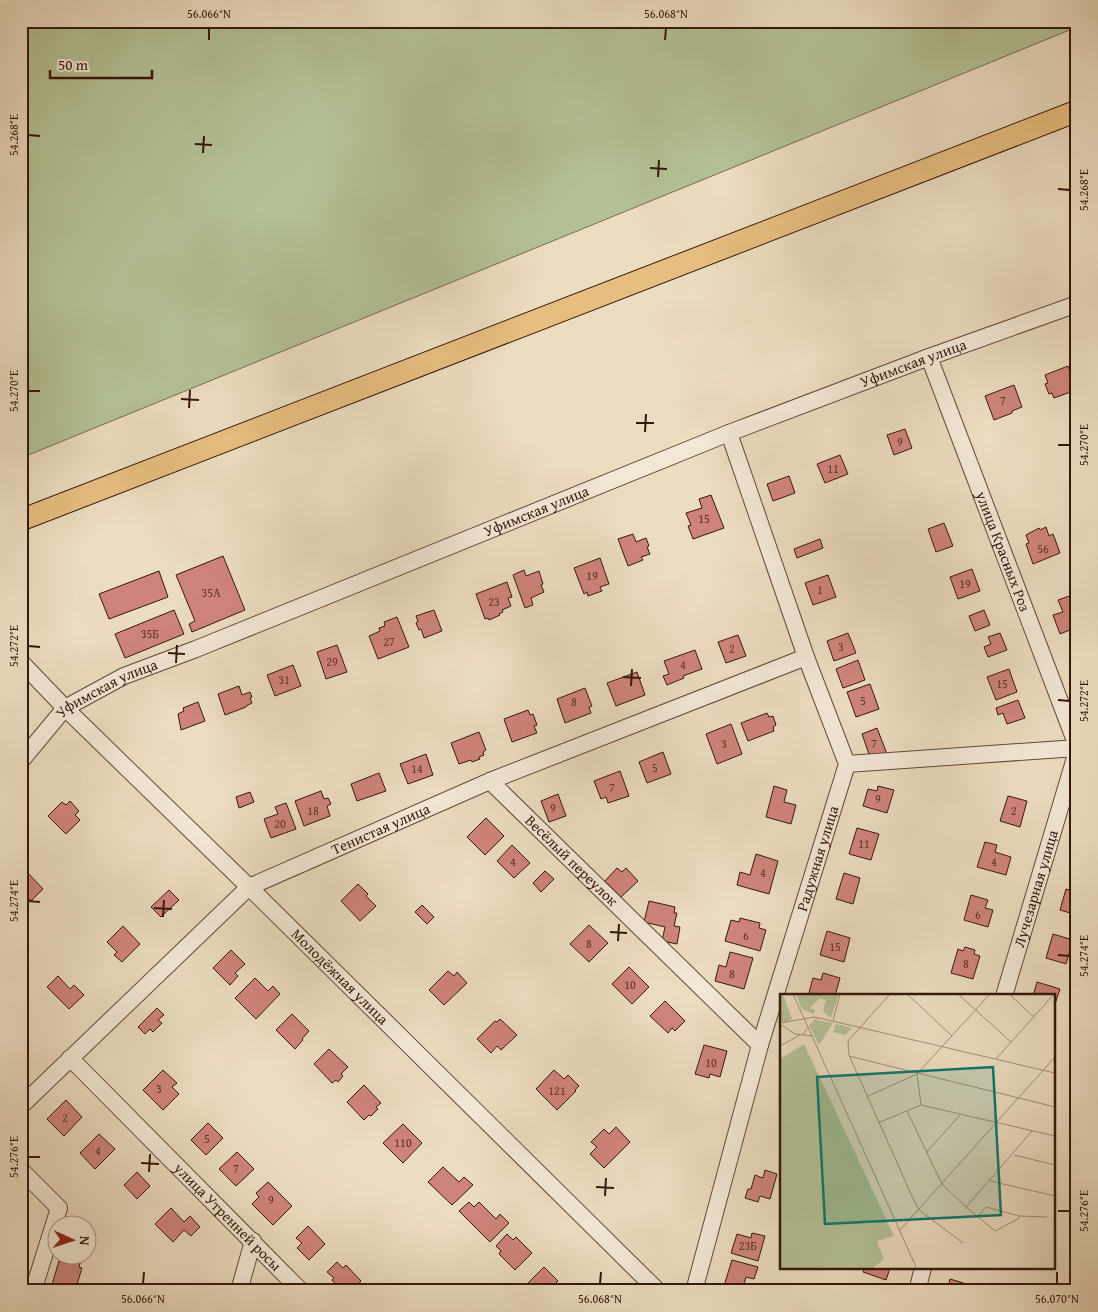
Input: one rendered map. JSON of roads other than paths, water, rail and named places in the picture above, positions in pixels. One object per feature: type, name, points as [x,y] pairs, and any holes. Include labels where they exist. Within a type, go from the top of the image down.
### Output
[{"type":"main road","points":[[21,520],[1077,111]]},
{"type":"street","name":"Уфимская улица","points":[[21,760],[65,708],[124,676],[196,649],[729,433],[929,357],[1077,304]]},
{"type":"street","name":"улица Красных Роз","points":[[929,357],[1077,748]]},
{"type":"street","points":[[729,433],[806,657],[846,764],[1077,748]]},
{"type":"street","name":"Тенистая улица","points":[[21,1106],[249,887],[490,781],[806,657]]},
{"type":"street","name":"Молодёжная улица","points":[[21,662],[65,708],[658,1291]]},
{"type":"street","name":"Лучезарная улица","points":[[1005,994],[1077,748]]},
{"type":"street","name":"Радужная улица","points":[[694,1291],[760,1045],[846,764]]},
{"type":"street","name":"Весёлый переулок","points":[[490,781],[760,1045]]},
{"type":"street","name":"улица Утренней росы","points":[[70,1058],[301,1291]]},
{"type":"street","points":[[21,1170],[59,1208],[33,1291]]},
{"type":"street","points":[[239,1291],[253,1241]]},
{"type":"street","points":[[917,1291],[922,1270]]}]
